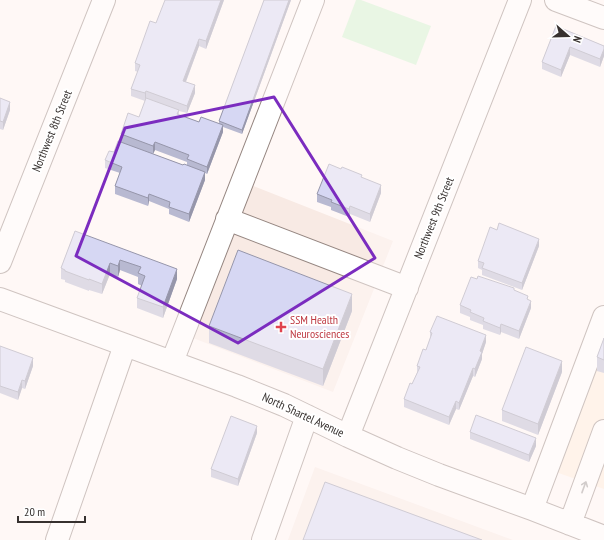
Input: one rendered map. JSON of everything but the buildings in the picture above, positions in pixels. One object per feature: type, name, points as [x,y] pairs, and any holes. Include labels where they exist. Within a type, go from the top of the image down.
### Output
[{"type":"street","name":"Northwest 8th Street","points":[[0,262],[104,0]]},
{"type":"street","points":[[172,362],[313,0]]},
{"type":"street","name":"Northwest 9th Street","points":[[348,436],[520,0]]},
{"type":"street","points":[[556,0],[604,18]]},
{"type":"street","points":[[227,219],[407,288]]},
{"type":"street","name":"North Shartel Avenue","points":[[0,299],[237,386],[284,405],[397,458],[604,537]]},
{"type":"street","points":[[532,509],[604,317]]},
{"type":"street","points":[[57,540],[125,345]]},
{"type":"street","points":[[263,540],[307,416]]},
{"type":"street","points":[[570,524],[604,431]]},
{"type":"highlighted area","points":[[274,97],[375,258],[238,343],[76,256],[125,128]]},
{"type":"shaded area","points":[[251,185],[393,241],[333,392],[193,338]]},
{"type":"shaded area","points":[[604,342],[604,489],[553,471]]},
{"type":"shaded area","points":[[315,467],[513,540],[288,540]]},
{"type":"green space","points":[[356,0],[361,0],[431,26],[416,65],[342,37]]},
{"type":"place","name":"SSM Health Neurosciences","points":[[281,327]]}]
